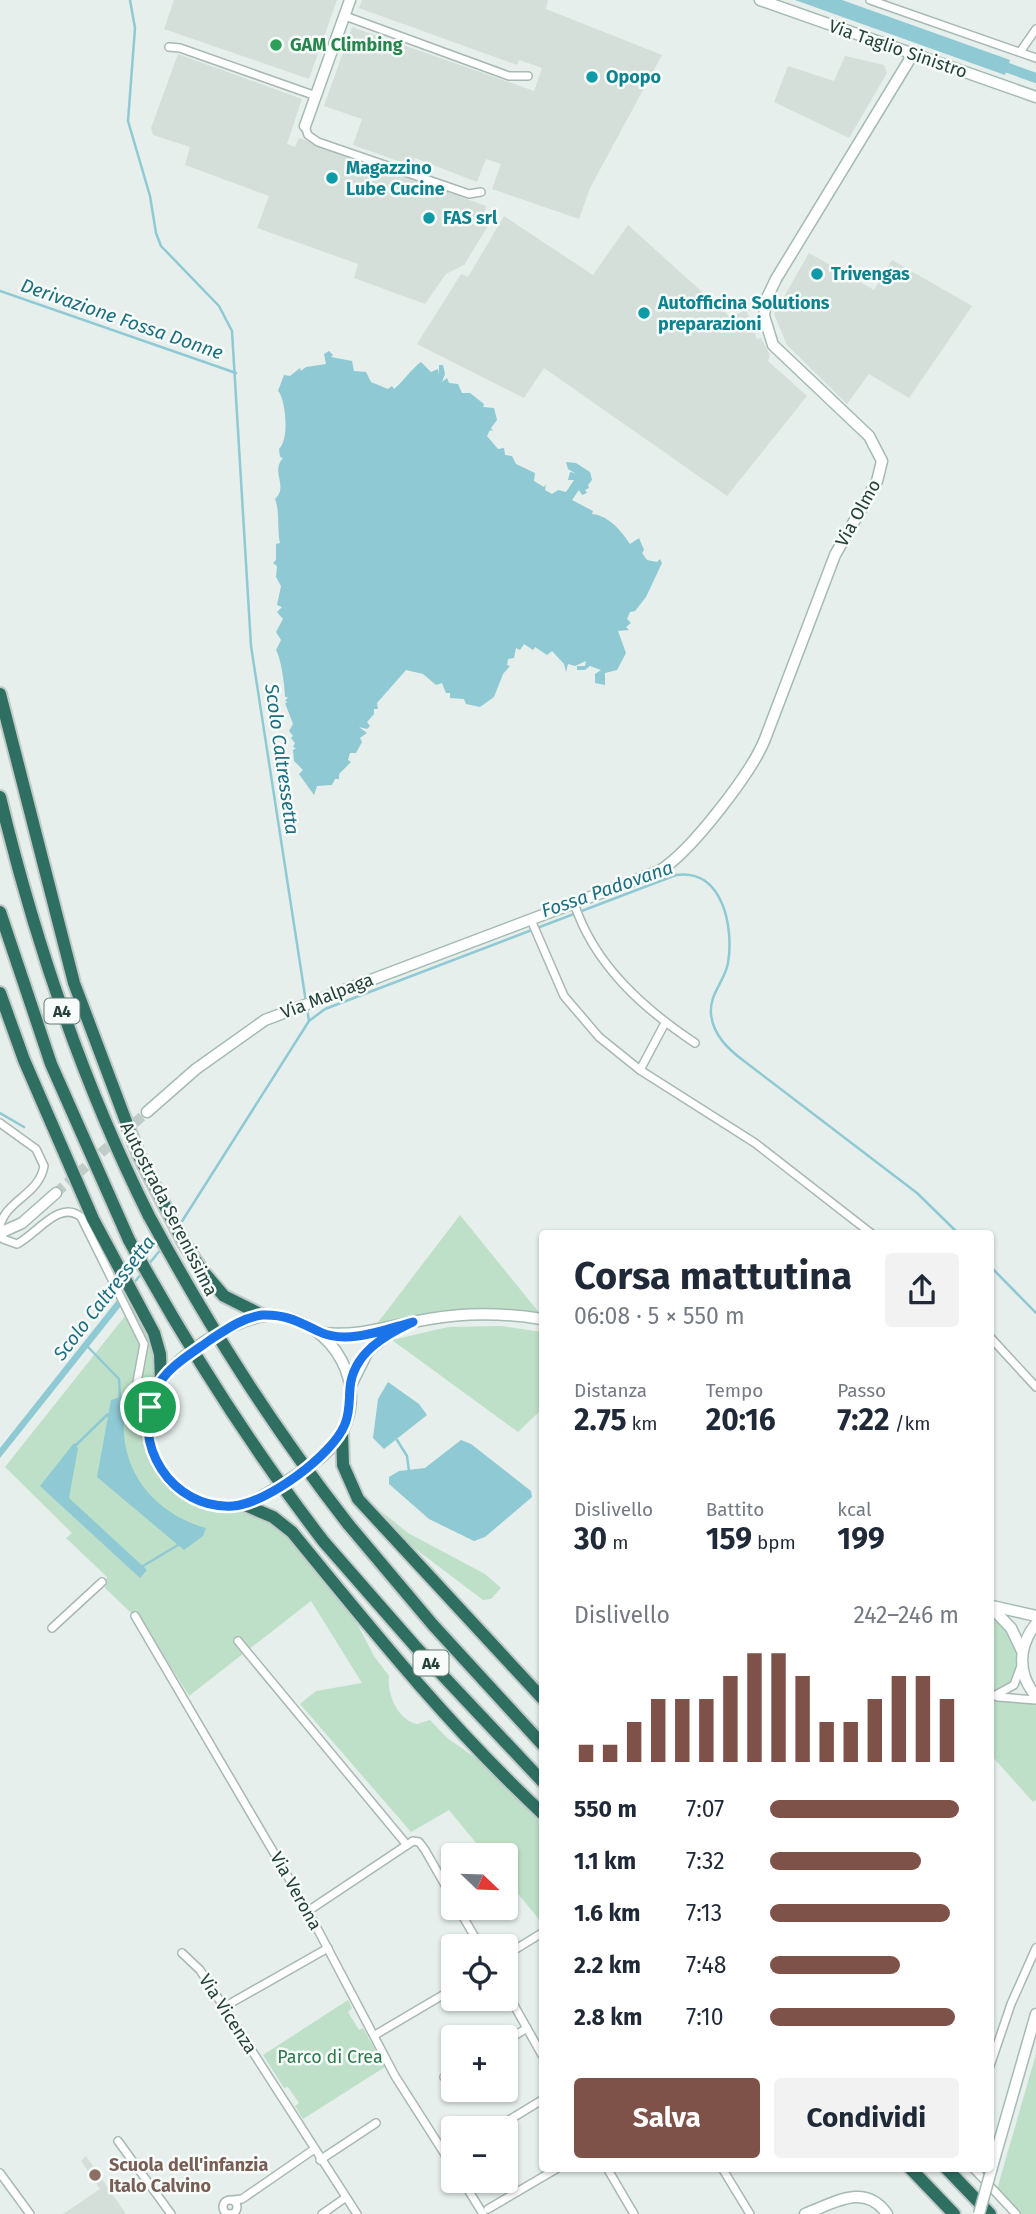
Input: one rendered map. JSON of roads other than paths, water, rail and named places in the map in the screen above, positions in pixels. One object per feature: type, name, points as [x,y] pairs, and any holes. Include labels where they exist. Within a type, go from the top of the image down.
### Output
[{"type":"highway","points":[[0,694],[75,983],[139,1156],[184,1243],[224,1296],[262,1315]]},
{"type":"highway","name":"Autostrada Serenissima","points":[[0,797],[16,863],[58,1002],[97,1102],[149,1216],[202,1314],[259,1404],[348,1524],[433,1625],[539,1741]]},
{"type":"highway","name":"A4","points":[[0,912],[51,1065],[128,1240],[195,1357],[237,1423],[324,1542],[415,1646],[539,1778]]},
{"type":"highway","points":[[0,993],[120,1282],[135,1313],[159,1348],[161,1380]]},
{"type":"highway","points":[[342,1432],[343,1465],[358,1499],[539,1695]]},
{"type":"highway","points":[[245,1504],[273,1517],[292,1532],[420,1689],[475,1748],[539,1810]]},
{"type":"highway","points":[[915,2172],[954,2214]]},
{"type":"highway","points":[[950,2172],[992,2214]]},
{"type":"highway","points":[[959,2172],[992,2214]]},
{"type":"street","points":[[350,0],[305,126],[309,135],[318,142],[469,194],[481,192]]},
{"type":"street","name":"Via Taglio Sinistro","points":[[760,0],[1036,97]]},
{"type":"street","points":[[870,0],[1036,58]]},
{"type":"street","points":[[345,16],[509,76],[528,76]]},
{"type":"street","points":[[1020,52],[1036,29]]},
{"type":"street","points":[[169,47],[180,48],[316,96]]},
{"type":"street","name":"Via Olmo","points":[[531,922],[668,867],[692,842],[752,764],[765,739],[835,555],[877,481],[882,461],[873,442],[777,351],[769,338],[764,316],[766,300],[776,279],[913,54]]},
{"type":"street","points":[[575,906],[579,917],[621,982],[665,1023],[695,1043]]},
{"type":"street","points":[[531,922],[564,996],[599,1037],[640,1070],[755,1143],[867,1230]]},
{"type":"street","name":"Via Malpaga","points":[[146,1112],[238,1036],[265,1020],[531,922]]},
{"type":"street","points":[[640,1070],[665,1023]]},
{"type":"street","points":[[0,1124],[36,1149],[44,1167],[35,1187],[6,1211],[0,1233],[7,1242],[20,1243],[61,1213],[75,1213],[86,1225],[120,1282]]},
{"type":"street","points":[[0,1233],[22,1223],[56,1193]]},
{"type":"street","points":[[135,1313],[144,1344],[136,1400],[150,1407]]},
{"type":"street","points":[[321,1333],[357,1335],[413,1322],[481,1313],[539,1319]]},
{"type":"street","points":[[262,1315],[294,1318],[321,1333],[341,1357],[350,1387],[350,1406],[342,1432],[318,1459],[269,1493],[245,1504],[211,1505],[190,1497],[172,1484],[158,1466],[150,1445],[147,1423],[150,1407],[161,1380],[185,1357],[229,1327],[262,1315]]},
{"type":"street","points":[[350,1387],[373,1344],[413,1322]]},
{"type":"street","points":[[994,1341],[1036,1387]]},
{"type":"street","points":[[52,1628],[102,1582]]},
{"type":"street","points":[[994,1607],[1010,1613],[1036,1616]]},
{"type":"street","points":[[994,1610],[1011,1628],[1022,1657],[1024,1676],[1036,1698],[994,1697]]},
{"type":"street","name":"Via Verona","points":[[135,1616],[308,1911],[396,2076],[441,2148]]},
{"type":"street","points":[[994,1695],[1014,1685],[1036,1624]]},
{"type":"street","points":[[238,1641],[407,1845]]},
{"type":"street","points":[[308,1911],[407,1845],[419,1842],[441,1879]]},
{"type":"street","points":[[518,1948],[539,1935]]},
{"type":"street","points":[[225,2007],[328,1948]]},
{"type":"street","points":[[994,2054],[1015,1993],[1036,1948]]},
{"type":"street","name":"Via Vicenza","points":[[182,1953],[196,1965],[225,2007],[313,2150],[357,2214]]},
{"type":"street","points":[[375,2035],[441,1996]]},
{"type":"street","points":[[517,2011],[539,2050]]},
{"type":"street","points":[[994,2160],[1036,2014]]},
{"type":"street","points":[[518,2034],[527,2028]]},
{"type":"street","points":[[515,2116],[539,2101]]},
{"type":"street","points":[[320,2160],[376,2123]]},
{"type":"street","points":[[118,2141],[171,2214]]},
{"type":"street","points":[[242,2199],[224,2203],[224,2211],[233,2213],[242,2199],[313,2150]]},
{"type":"street","points":[[472,2193],[486,2212],[551,2172]]},
{"type":"street","points":[[609,2172],[634,2214]]},
{"type":"street","points":[[725,2172],[751,2214]]},
{"type":"street","points":[[976,2172],[1016,2214]]},
{"type":"street","points":[[979,2214],[991,2172]]},
{"type":"street","points":[[0,2173],[30,2214]]},
{"type":"street","points":[[805,2214],[863,2195],[874,2199],[887,2214]]},
{"type":"street","points":[[322,2214],[345,2198]]},
{"type":"street","points":[[233,2200],[237,2208]]},
{"type":"water","points":[[795,0],[842,0],[1010,60],[1005,75]]},
{"type":"water","points":[[329,351],[333,355],[331,357],[352,361],[354,371],[366,372],[371,382],[388,389],[392,386],[394,389],[421,362],[431,372],[438,369],[439,375],[439,365],[443,365],[445,374],[442,382],[447,378],[449,383],[458,384],[462,393],[470,393],[484,404],[483,407],[494,408],[497,420],[491,428],[493,431],[490,430],[487,436],[498,449],[504,448],[505,455],[512,456],[516,464],[535,473],[534,481],[544,487],[546,484],[545,490],[552,494],[558,490],[566,492],[574,480],[568,480],[570,472],[575,473],[568,469],[566,462],[576,463],[590,472],[592,480],[589,488],[585,490],[587,493],[582,495],[579,490],[572,500],[593,511],[592,514],[610,521],[630,544],[639,538],[644,550],[642,553],[647,560],[657,562],[660,559],[662,563],[646,597],[635,611],[630,612],[627,619],[631,623],[626,627],[629,630],[618,631],[626,653],[617,670],[605,673],[605,685],[595,683],[595,674],[601,670],[590,666],[585,670],[577,670],[577,666],[585,666],[586,661],[575,666],[568,664],[566,672],[564,664],[552,651],[547,655],[524,644],[520,650],[516,648],[514,658],[508,659],[507,665],[510,666],[503,674],[494,697],[480,707],[466,704],[464,699],[450,698],[450,693],[446,693],[442,683],[436,685],[423,674],[406,670],[377,703],[378,709],[374,709],[374,714],[367,722],[370,726],[367,729],[359,727],[367,733],[360,738],[362,742],[356,753],[350,753],[348,760],[351,762],[339,774],[339,779],[335,779],[332,785],[317,786],[314,795],[299,774],[303,770],[294,761],[293,750],[296,748],[293,747],[295,743],[289,731],[293,724],[285,703],[288,702],[285,701],[288,697],[285,697],[276,650],[281,640],[276,632],[283,619],[277,612],[282,607],[277,605],[281,586],[276,577],[277,566],[273,563],[276,560],[276,544],[280,543],[275,499],[280,489],[278,468],[283,458],[280,457],[279,449],[286,426],[278,391],[284,375],[290,376],[300,368],[301,371],[306,367],[326,364],[324,354]]},
{"type":"water","points":[[118,1299],[121,1306],[0,1458],[0,1448]]},
{"type":"water","points":[[388,1382],[419,1404],[427,1415],[384,1449],[373,1438],[378,1399]]},
{"type":"water","points":[[124,1396],[127,1452],[140,1482],[162,1506],[175,1515],[206,1528],[203,1536],[184,1550],[97,1477],[111,1400]]},
{"type":"water","points":[[461,1440],[471,1444],[531,1491],[532,1497],[485,1537],[474,1541],[429,1519],[389,1484],[389,1477],[399,1471],[425,1468]]},
{"type":"water","points":[[74,1443],[78,1448],[69,1498],[147,1570],[140,1578],[40,1486]]},
{"type":"waterway","name":"Scolo Caltressetta","points":[[130,0],[135,28],[128,121],[150,196],[156,233],[161,246],[219,306],[232,331],[251,646],[306,1002]]},
{"type":"waterway","points":[[997,64],[1036,78]]},
{"type":"waterway","name":"Derivazione Fossa Donne","points":[[0,291],[236,373]]},
{"type":"waterway","name":"Fossa Padovana","points":[[309,1021],[325,1009],[676,875],[692,875],[705,881],[715,891],[727,918],[728,963],[711,1007],[712,1022],[722,1041],[917,1193],[955,1230]]},
{"type":"waterway","name":"Scolo Caltressetta","points":[[179,1226],[309,1021],[307,1009]]},
{"type":"waterway","points":[[0,1113],[24,1127]]},
{"type":"waterway","name":"Scolo Caltressetta","points":[[148,1265],[162,1248]]},
{"type":"waterway","name":"Fossa Padovana","points":[[994,1270],[1036,1313]]},
{"type":"waterway","name":"Scolo Caltressetta","points":[[133,1284],[142,1273]]},
{"type":"waterway","points":[[88,1347],[119,1379],[120,1397]]},
{"type":"waterway","points":[[76,1445],[108,1414]]},
{"type":"waterway","points":[[397,1440],[407,1456],[409,1471]]},
{"type":"waterway","points":[[143,1566],[178,1545]]},
{"type":"tunnel","points":[[56,1193],[147,1112]]},
{"type":"place","name":"GAM Climbing","points":[[276,45]]},
{"type":"place","name":"Opopo","points":[[592,77]]},
{"type":"place","name":"Magazzino Lube Cucine","points":[[332,178]]},
{"type":"place","name":"FAS srl","points":[[429,218]]},
{"type":"place","name":"Trivengas","points":[[817,274]]},
{"type":"place","name":"Autofficina Solutions preparazioni","points":[[644,313]]},
{"type":"place","name":"Scuola dell'infanzia Italo Calvino","points":[[95,2175]]},
{"type":"park label","name":"Parco di Crea","points":[[330,2057]]}]
